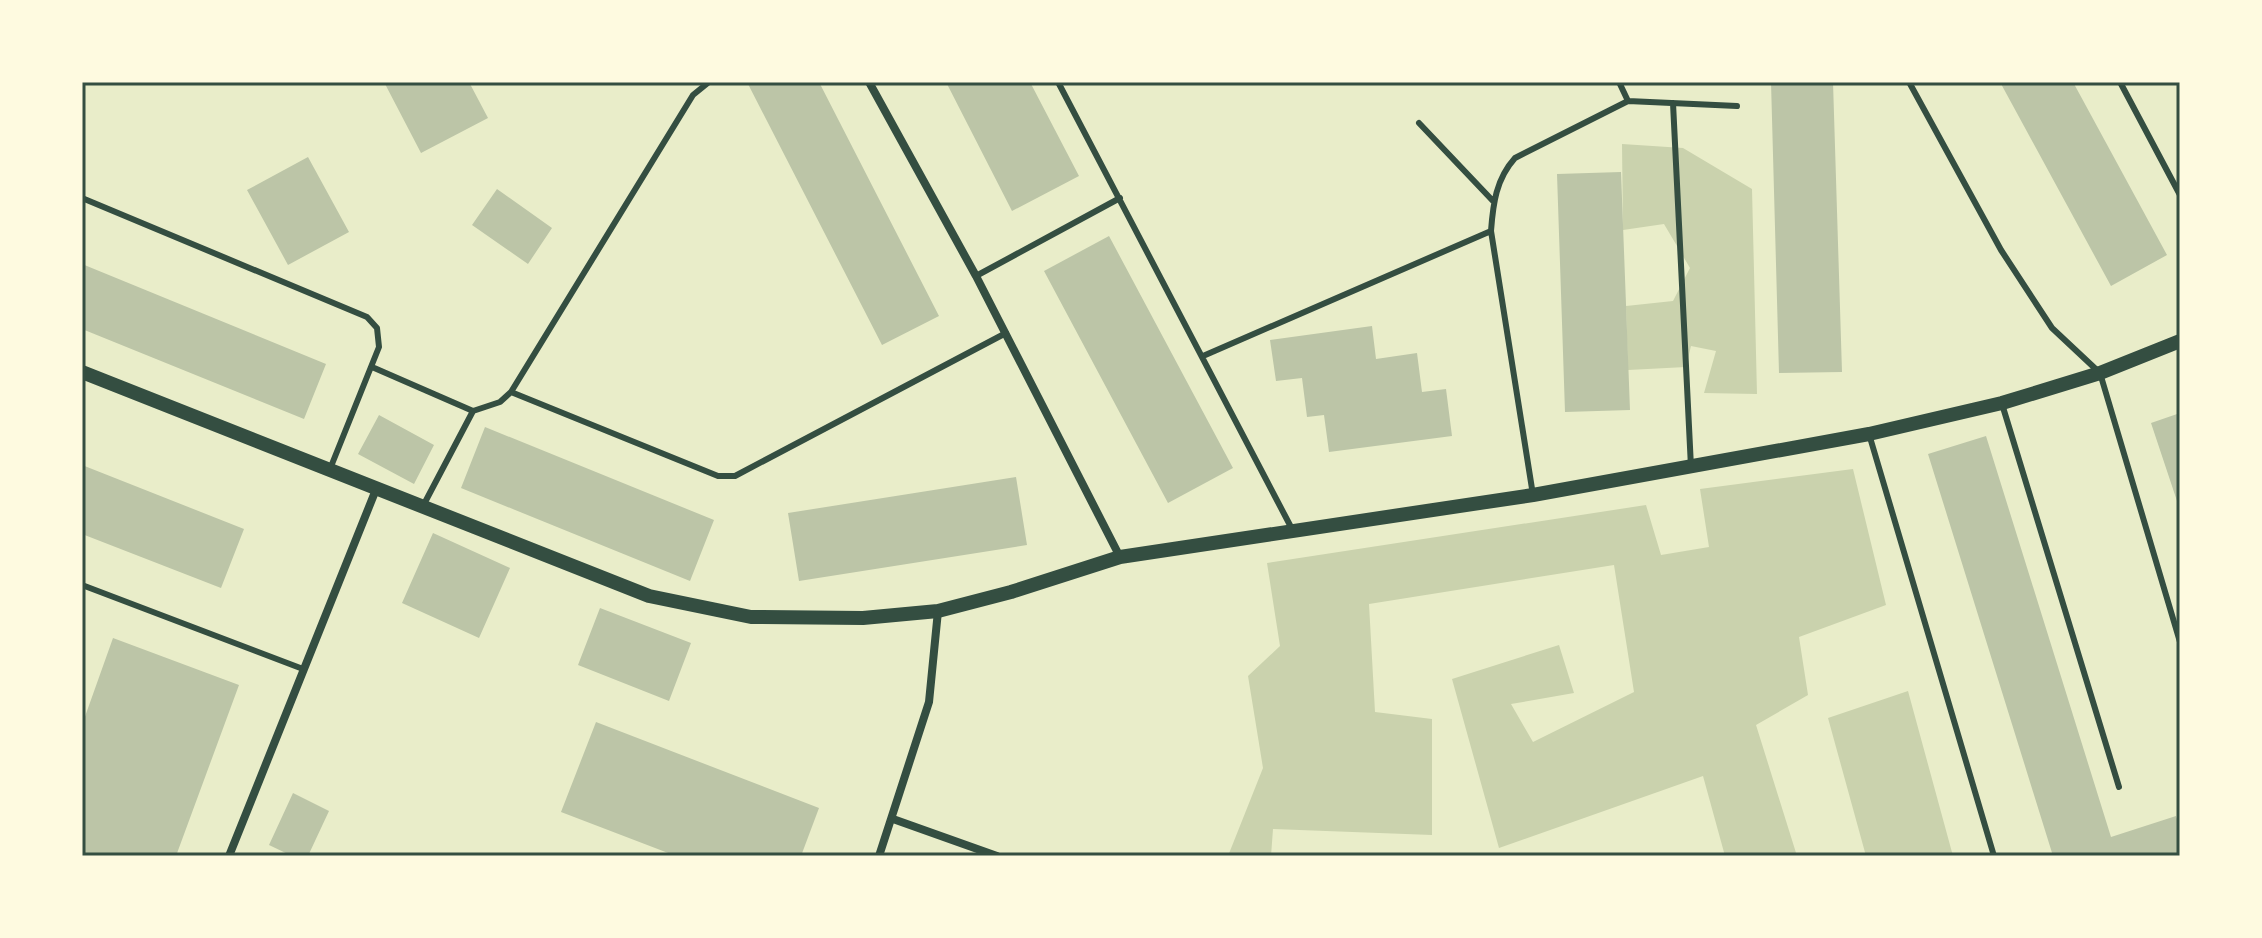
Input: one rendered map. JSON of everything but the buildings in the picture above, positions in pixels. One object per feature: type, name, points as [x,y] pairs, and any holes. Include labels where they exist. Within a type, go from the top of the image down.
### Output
[{"type":"street","points":[[869,82],[976,276],[1120,557]]},
{"type":"street","points":[[82,372],[649,596],[751,617],[863,618],[938,611],[1011,592],[1120,557],[1533,495],[1869,434],[2002,403],[2100,373],[2180,341]]},
{"type":"street","points":[[229,856],[377,487]]},
{"type":"street","points":[[879,856],[929,702],[938,611]]},
{"type":"street","points":[[893,819],[997,856]]},
{"type":"lane","points":[[372,367],[473,411],[500,402],[511,392],[693,95],[709,82]]},
{"type":"lane","points":[[1058,82],[1293,530]]},
{"type":"lane","points":[[1619,82],[1628,101]]},
{"type":"lane","points":[[1909,82],[2001,250],[2052,328],[2100,373],[2180,642]]},
{"type":"lane","points":[[2120,82],[2180,195]]},
{"type":"lane","points":[[1533,495],[1491,231],[1493,201],[1504,170],[1515,158],[1628,101],[1737,106]]},
{"type":"lane","points":[[1673,103],[1691,467]]},
{"type":"lane","points":[[1419,123],[1493,201]]},
{"type":"lane","points":[[82,198],[367,317],[377,328],[379,347],[330,469]]},
{"type":"lane","points":[[976,276],[1120,198]]},
{"type":"lane","points":[[1203,356],[1491,231]]},
{"type":"lane","points":[[511,392],[718,476],[735,476],[1006,333]]},
{"type":"lane","points":[[2002,403],[2119,787]]},
{"type":"lane","points":[[423,506],[473,411]]},
{"type":"lane","points":[[1869,434],[1994,856]]},
{"type":"lane","points":[[82,597],[84,586],[303,669]]},
{"type":"green space","points":[[1622,144],[1683,148],[1752,189],[1757,394],[1704,393],[1716,351],[1691,346],[1686,367],[1628,370],[1626,306],[1673,301],[1690,268],[1664,224],[1623,230]]},
{"type":"green space","points":[[1853,469],[1886,605],[1799,637],[1808,695],[1756,725],[1797,856],[1725,856],[1703,776],[1499,848],[1452,679],[1559,645],[1574,693],[1511,704],[1533,742],[1634,692],[1614,565],[1369,604],[1375,712],[1432,719],[1432,835],[1273,829],[1271,856],[1228,856],[1263,768],[1248,676],[1280,646],[1267,563],[1646,505],[1661,555],[1709,547],[1700,489]]},
{"type":"green space","points":[[1908,691],[1953,856],[1866,856],[1828,718]]}]
